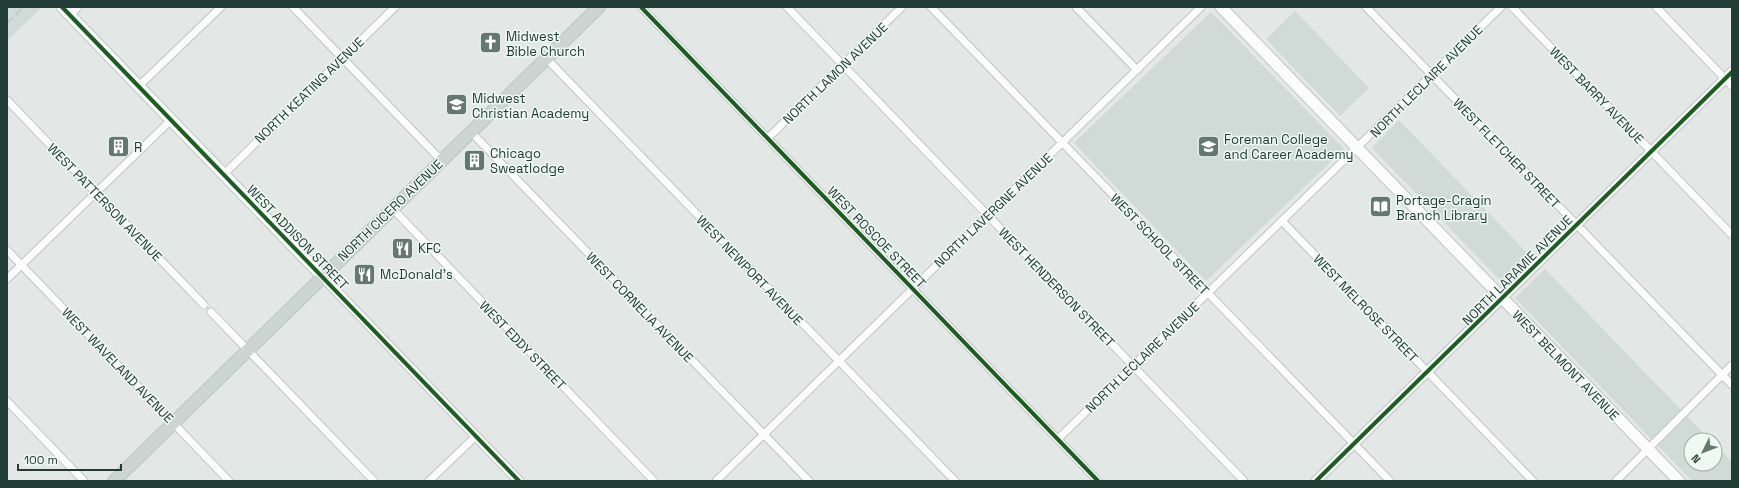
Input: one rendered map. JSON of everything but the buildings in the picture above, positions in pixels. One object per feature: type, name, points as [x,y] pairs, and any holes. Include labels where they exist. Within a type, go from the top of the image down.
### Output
[{"type":"main road","name":"NORTH CICERO AVENUE","points":[[114,481],[322,276],[599,7]]},
{"type":"main road","name":"WEST BELMONT AVENUE","points":[[1221,7],[1679,481]]},
{"type":"main road","name":"WEST ADDISON STREET","points":[[70,10],[171,120],[322,276]]},
{"type":"street","points":[[139,86],[220,7]]},
{"type":"street","points":[[293,7],[441,160]]},
{"type":"street","name":"NORTH KEATING AVENUE","points":[[224,174],[395,7]]},
{"type":"street","name":"WEST ROSCOE STREET","points":[[641,7],[1098,481]]},
{"type":"street","name":"WEST HENDERSON STREET","points":[[787,7],[1244,481]]},
{"type":"street","name":"NORTH LAMON AVENUE","points":[[768,138],[902,7]]},
{"type":"street","name":"WEST SCHOOL STREET","points":[[931,7],[1390,481]]},
{"type":"street","points":[[1076,7],[1137,70]]},
{"type":"street","name":"NORTH LAVERGNE AVENUE","points":[[716,481],[1201,7]]},
{"type":"street","name":"WEST FLETCHER STREET","points":[[1366,7],[1576,226],[1732,385]]},
{"type":"street","name":"NORTH LECLAIRE AVENUE","points":[[1058,439],[1501,7]]},
{"type":"street","name":"WEST BARRY AVENUE","points":[[1512,7],[1732,235]]},
{"type":"street","points":[[1656,7],[1729,75],[1732,86]]},
{"type":"street","name":"WEST NEWPORT AVENUE","points":[[546,58],[955,481]]},
{"type":"street","name":"NORTH LARAMIE AVENUE","points":[[1316,481],[1729,75]]},
{"type":"street","name":"WEST PATTERSON AVENUE","points":[[7,100],[204,305]]},
{"type":"street","points":[[7,280],[171,120]]},
{"type":"street","name":"WEST CORNELIA AVENUE","points":[[471,132],[809,481]]},
{"type":"street","name":"WEST EDDY STREET","points":[[392,208],[654,481]]},
{"type":"street","name":"WEST MELROSE STREET","points":[[1282,221],[1533,481]]},
{"type":"street","name":"WEST WAVELAND AVENUE","points":[[7,250],[229,481]]},
{"type":"street","name":"WEST ADDISON STREET","points":[[322,276],[520,481]]},
{"type":"street","points":[[212,312],[374,481]]},
{"type":"street","points":[[1616,481],[1732,366]]},
{"type":"street","points":[[7,400],[84,481]]},
{"type":"street","points":[[429,481],[476,436]]},
{"type":"shaded area","points":[[7,7],[42,7],[7,41]]},
{"type":"shaded area","points":[[1295,11],[1369,88],[1340,116],[1266,39]]},
{"type":"shaded area","name":"Foreman College and Career Academy","points":[[1211,12],[1344,149],[1206,281],[1074,143]]},
{"type":"shaded area","points":[[1399,120],[1530,256],[1503,283],[1372,148]]},
{"type":"shaded area","points":[[1545,269],[1702,432],[1683,432],[1683,472],[1515,298]]},
{"type":"shaded area","points":[[1723,453],[1732,462],[1732,481],[1692,481],[1683,472],[1723,472]]},
{"type":"railway","points":[[7,23],[24,7]]},
{"type":"cycle path","points":[[62,7],[519,481]]},
{"type":"cycle path","points":[[641,7],[1098,481]]},
{"type":"cycle path","points":[[1316,481],[1732,72]]},
{"type":"place","name":"Midwest Bible Church","points":[[490,43]]},
{"type":"place","name":"Midwest Christian Academy","points":[[457,105]]},
{"type":"place","name":"Foreman College and Career Academy","points":[[1209,146]]},
{"type":"place","name":"R","points":[[118,147]]},
{"type":"place","name":"Chicago Sweatlodge","points":[[474,160]]},
{"type":"place","name":"Portage-Cragin Branch Library","points":[[1380,207]]},
{"type":"place","name":"KFC","points":[[403,248]]},
{"type":"place","name":"McDonald's","points":[[365,274]]}]
